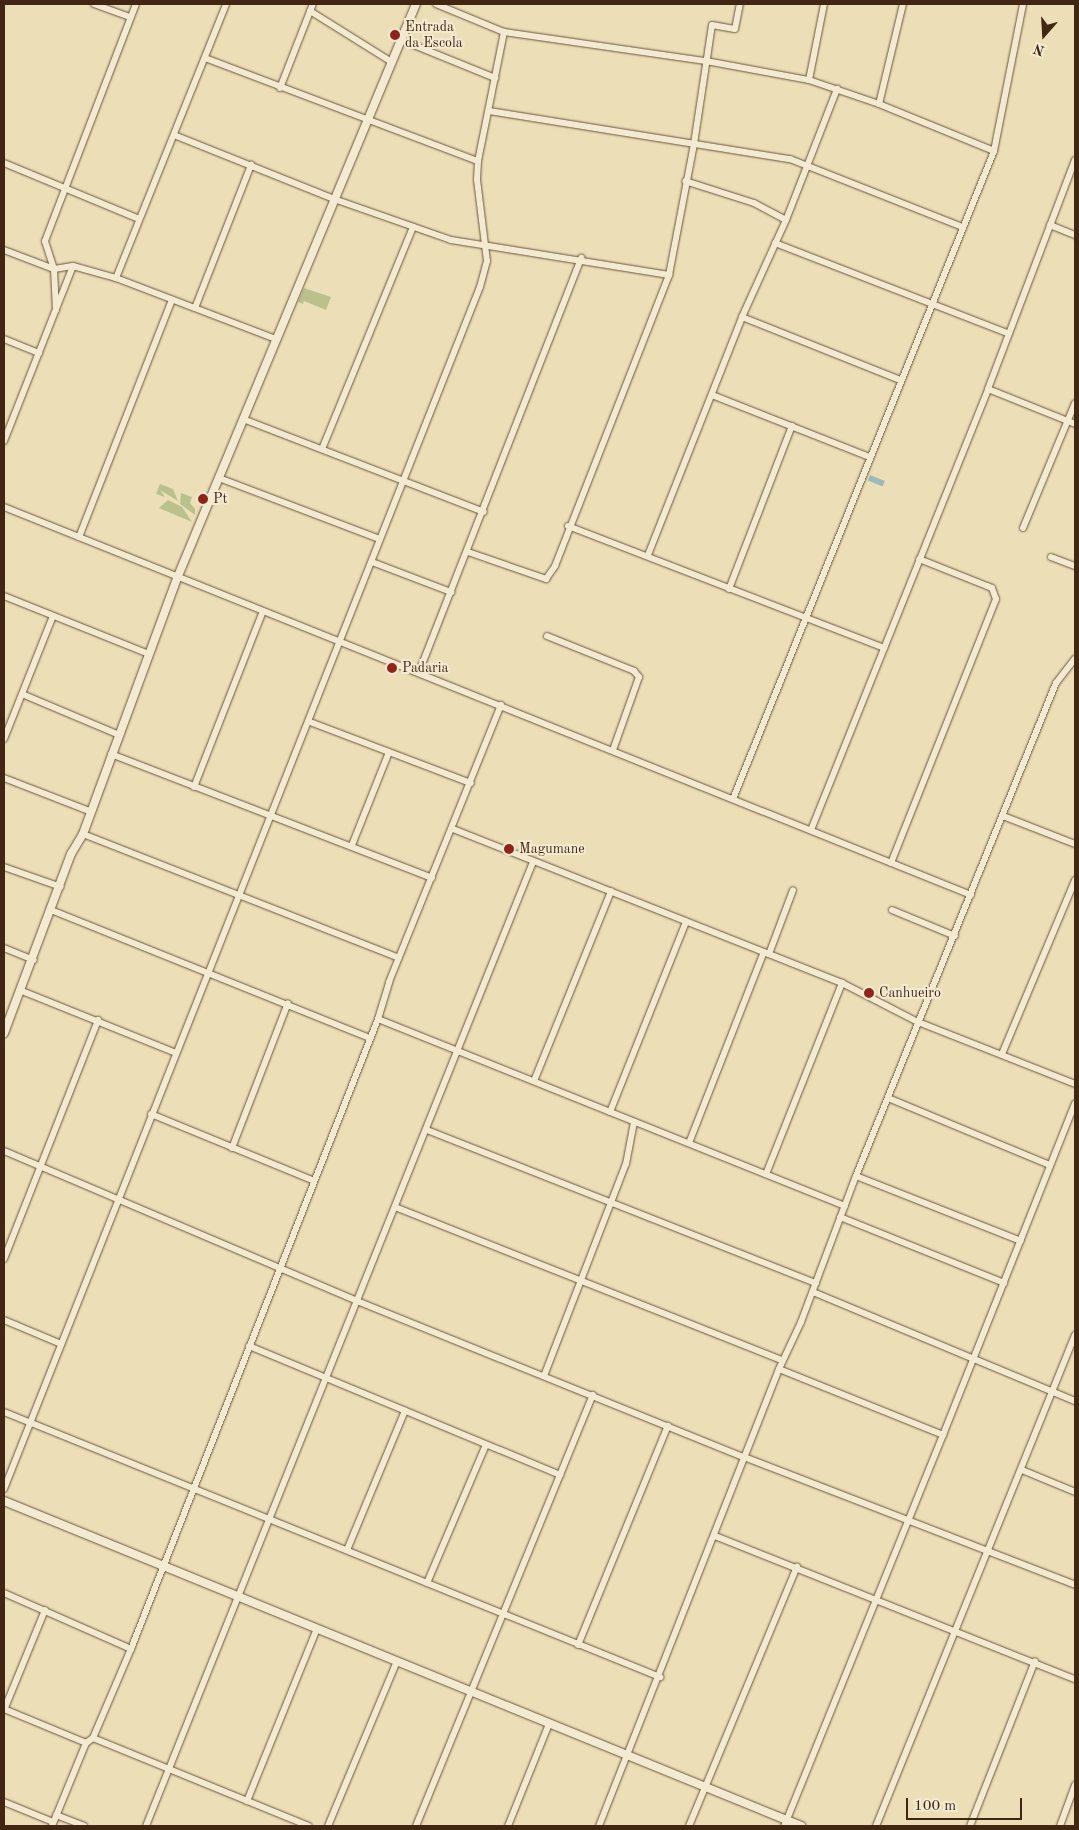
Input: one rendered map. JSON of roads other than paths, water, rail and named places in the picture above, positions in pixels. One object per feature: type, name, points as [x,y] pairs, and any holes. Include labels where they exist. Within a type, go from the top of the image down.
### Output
[{"type":"street","points":[[94,4],[130,17]]},
{"type":"street","points":[[56,310],[54,269],[45,241],[136,4]]},
{"type":"street","points":[[116,278],[226,4]]},
{"type":"street","points":[[4,1033],[34,960],[72,854],[83,834],[117,734],[178,576],[399,39],[416,4]]},
{"type":"street","points":[[436,4],[504,32],[706,61],[809,80],[879,104],[994,151]]},
{"type":"street","points":[[468,552],[546,579],[555,566],[568,526],[669,275],[685,181],[694,144],[712,25],[735,29],[740,4]]},
{"type":"street","points":[[809,80],[824,4]]},
{"type":"street","points":[[879,104],[903,4]]},
{"type":"street","points":[[733,800],[804,616],[994,151],[1023,4]]},
{"type":"street","points":[[280,88],[312,7],[390,61]]},
{"type":"street","points":[[4,1489],[31,1424],[174,1052],[310,722],[339,640],[372,562],[480,287],[487,261],[477,180],[478,161],[504,32]]},
{"type":"street","points":[[399,39],[495,78]]},
{"type":"street","points":[[205,58],[280,88],[478,161]]},
{"type":"street","points":[[648,555],[742,317],[786,220],[837,89]]},
{"type":"street","points":[[489,111],[809,164],[963,227]]},
{"type":"street","points":[[174,134],[334,199],[451,240],[581,258],[669,275]]},
{"type":"street","points":[[811,830],[988,389],[1007,333],[1075,160]]},
{"type":"street","points":[[4,163],[139,219]]},
{"type":"street","points":[[195,308],[251,165]]},
{"type":"street","points":[[685,181],[754,203],[786,220]]},
{"type":"street","points":[[1050,225],[1075,235]]},
{"type":"street","points":[[322,449],[414,227]]},
{"type":"street","points":[[775,243],[1007,333]]},
{"type":"street","points":[[4,250],[54,269],[73,266],[116,278],[276,339]]},
{"type":"street","points":[[419,672],[484,512],[581,258]]},
{"type":"street","points":[[4,441],[73,266]]},
{"type":"street","points":[[79,537],[172,300]]},
{"type":"street","points":[[742,317],[900,380]]},
{"type":"street","points":[[4,339],[39,353]]},
{"type":"street","points":[[988,389],[1075,424]]},
{"type":"street","points":[[712,395],[869,457]]},
{"type":"street","points":[[1024,528],[1075,403]]},
{"type":"street","points":[[243,420],[484,512]]},
{"type":"street","points":[[729,589],[792,426]]},
{"type":"street","points":[[219,478],[380,538]]},
{"type":"street","points":[[4,509],[339,640],[970,895]]},
{"type":"street","points":[[568,526],[648,555],[729,589],[884,648]]},
{"type":"street","points":[[1050,557],[1075,566]]},
{"type":"street","points":[[891,863],[996,598],[992,588],[919,559]]},
{"type":"street","points":[[372,562],[451,592]]},
{"type":"street","points":[[4,596],[149,654]]},
{"type":"street","points":[[194,787],[263,611]]},
{"type":"street","points":[[4,739],[53,616]]},
{"type":"street","points":[[547,636],[634,671],[639,677],[613,750]]},
{"type":"street","points":[[599,1826],[716,1536],[744,1457],[782,1360],[813,1292],[844,1206],[1056,683],[1075,659]]},
{"type":"street","points":[[22,694],[117,734]]},
{"type":"street","points":[[54,1821],[86,1743],[93,1738],[131,1649],[378,1019],[399,958],[453,829],[501,706]]},
{"type":"street","points":[[310,722],[471,783]]},
{"type":"street","points":[[352,845],[390,752]]},
{"type":"street","points":[[111,754],[194,787],[352,845],[432,878]]},
{"type":"street","points":[[4,778],[89,812]]},
{"type":"street","points":[[1003,816],[1075,844]]},
{"type":"street","points":[[453,829],[842,983],[918,1022],[1075,1084]]},
{"type":"street","points":[[83,834],[399,958]]},
{"type":"street","points":[[146,1826],[271,1520],[533,862]]},
{"type":"street","points":[[4,867],[61,887]]},
{"type":"street","points":[[1002,1054],[1075,880]]},
{"type":"street","points":[[689,1144],[793,890]]},
{"type":"street","points":[[534,1081],[611,891]]},
{"type":"street","points":[[51,910],[288,1003],[370,1038]]},
{"type":"street","points":[[892,910],[955,936]]},
{"type":"street","points":[[610,1112],[686,922]]},
{"type":"street","points":[[4,948],[34,960]]},
{"type":"street","points":[[766,1174],[842,983]]},
{"type":"street","points":[[22,991],[174,1052]]},
{"type":"street","points":[[232,1148],[288,1003]]},
{"type":"street","points":[[378,1019],[844,1206]]},
{"type":"street","points":[[4,1259],[98,1020]]},
{"type":"street","points":[[888,1098],[1050,1165]]},
{"type":"street","points":[[785,1823],[875,1598],[975,1358],[1075,1103]]},
{"type":"street","points":[[151,1114],[314,1181]]},
{"type":"street","points":[[544,1376],[579,1280],[626,1164],[634,1122]]},
{"type":"street","points":[[427,1130],[816,1283]]},
{"type":"street","points":[[4,1151],[357,1301],[744,1457],[1075,1585]]},
{"type":"street","points":[[856,1176],[1021,1241]]},
{"type":"street","points":[[395,1207],[782,1360]]},
{"type":"street","points":[[840,1218],[1004,1283]]},
{"type":"street","points":[[813,1292],[1075,1401]]},
{"type":"street","points":[[4,1320],[61,1344]]},
{"type":"street","points":[[876,1826],[1022,1470],[1075,1335]]},
{"type":"street","points":[[249,1346],[327,1380],[560,1475]]},
{"type":"street","points":[[779,1369],[943,1436]]},
{"type":"street","points":[[416,1826],[593,1395]]},
{"type":"street","points":[[347,1550],[405,1411]]},
{"type":"street","points":[[4,1412],[347,1550],[502,1616],[660,1678]]},
{"type":"street","points":[[578,1645],[668,1426]]},
{"type":"street","points":[[426,1583],[486,1445]]},
{"type":"street","points":[[1022,1470],[1075,1492]]},
{"type":"street","points":[[4,1501],[240,1596],[705,1788],[785,1823],[801,1826]]},
{"type":"street","points":[[716,1536],[1035,1661],[1075,1679]]},
{"type":"street","points":[[689,1826],[796,1567]]},
{"type":"street","points":[[4,1593],[131,1649]]},
{"type":"street","points":[[45,1610],[4,1710],[86,1743]]},
{"type":"street","points":[[247,1800],[317,1629]]},
{"type":"street","points":[[328,1826],[397,1661]]},
{"type":"street","points":[[970,1826],[1035,1661]]},
{"type":"street","points":[[508,1826],[549,1724]]},
{"type":"street","points":[[93,1738],[309,1826]]},
{"type":"street","points":[[1060,1826],[1075,1785]]},
{"type":"street","points":[[4,1802],[54,1821],[84,1826]]},
{"type":"water","points":[[870,475],[885,481],[883,487],[868,481]]},
{"type":"place","name":"Entrada da Escola","points":[[395,35]]},
{"type":"place","name":"Pt","points":[[203,499]]},
{"type":"place","name":"Padaria","points":[[392,668]]},
{"type":"place","name":"Magumane","points":[[509,849]]},
{"type":"place","name":"Canhueiro","points":[[869,993]]}]
